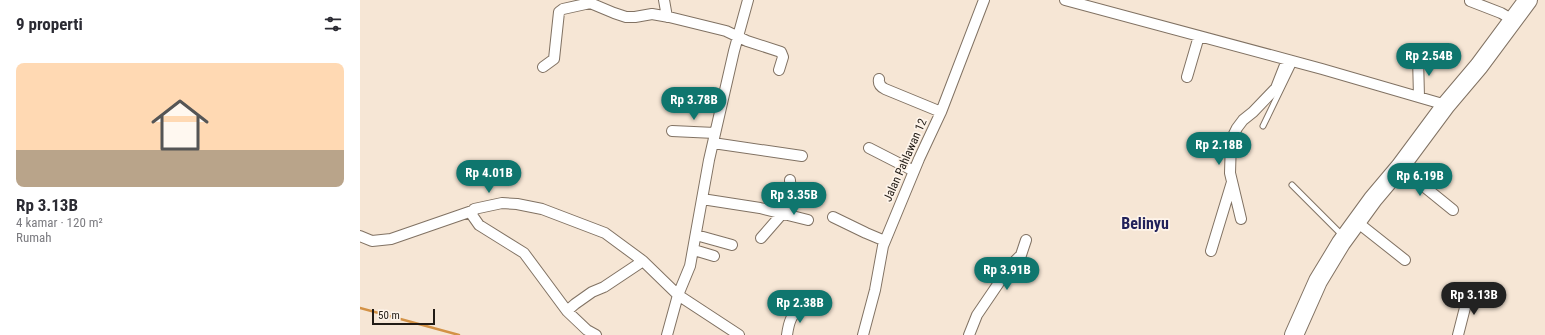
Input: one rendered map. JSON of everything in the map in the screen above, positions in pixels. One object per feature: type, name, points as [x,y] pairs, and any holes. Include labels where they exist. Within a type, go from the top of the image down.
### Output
[{"type":"highway","points":[[1294,335],[1318,281],[1345,239],[1373,199],[1446,105],[1479,66],[1528,0]]},
{"type":"street","points":[[664,0],[666,17]]},
{"type":"street","points":[[667,335],[678,295],[690,266],[694,250],[715,133],[748,0]]},
{"type":"street","name":"Jalan Pahlawan 12","points":[[863,335],[875,290],[885,241],[940,112],[984,0]]},
{"type":"street","points":[[1065,0],[1322,69],[1446,105]]},
{"type":"street","points":[[1470,2],[1501,13],[1513,20]]},
{"type":"street","points":[[543,66],[554,59],[558,16],[563,10],[590,3],[614,14],[626,17],[652,14],[726,31],[781,52],[784,57],[779,70]]},
{"type":"street","points":[[1187,77],[1199,36]]},
{"type":"street","points":[[1418,57],[1419,97]]},
{"type":"street","points":[[1241,219],[1230,173],[1231,140],[1243,120],[1253,112],[1276,88],[1291,61]]},
{"type":"street","points":[[879,79],[878,82],[881,87],[940,112]]},
{"type":"street","points":[[672,131],[715,133]]},
{"type":"street","points":[[713,143],[802,156]]},
{"type":"street","points":[[870,148],[914,171]]},
{"type":"street","points":[[1400,166],[1453,210]]},
{"type":"street","points":[[761,238],[788,207],[790,202],[790,180]]},
{"type":"street","points":[[1211,251],[1232,182]]},
{"type":"street","points":[[702,199],[760,208],[808,220]]},
{"type":"street","points":[[360,236],[372,241],[391,239],[472,211],[474,209],[502,203],[517,204],[542,209],[605,233],[643,262],[678,295],[740,335]]},
{"type":"street","points":[[472,211],[472,215],[479,225],[524,253],[567,311],[587,330],[596,335]]},
{"type":"street","points":[[833,217],[866,234],[885,241]]},
{"type":"street","points":[[1357,222],[1405,260]]},
{"type":"street","points":[[696,235],[732,245]]},
{"type":"street","points":[[969,335],[977,315],[1011,265],[1021,255],[1026,240]]},
{"type":"street","points":[[694,250],[714,256]]},
{"type":"street","points":[[567,311],[592,292],[604,287],[643,262]]},
{"type":"street","points":[[1458,335],[1469,292]]},
{"type":"street","points":[[787,335],[789,322],[792,315],[801,306]]},
{"type":"lane","points":[[1263,126],[1291,61]]},
{"type":"lane","points":[[1292,185],[1345,239]]},
{"type":"waterway","points":[[360,308],[459,335]]},
{"type":"district","name":"Belinyu","points":[[1145,223]]}]
